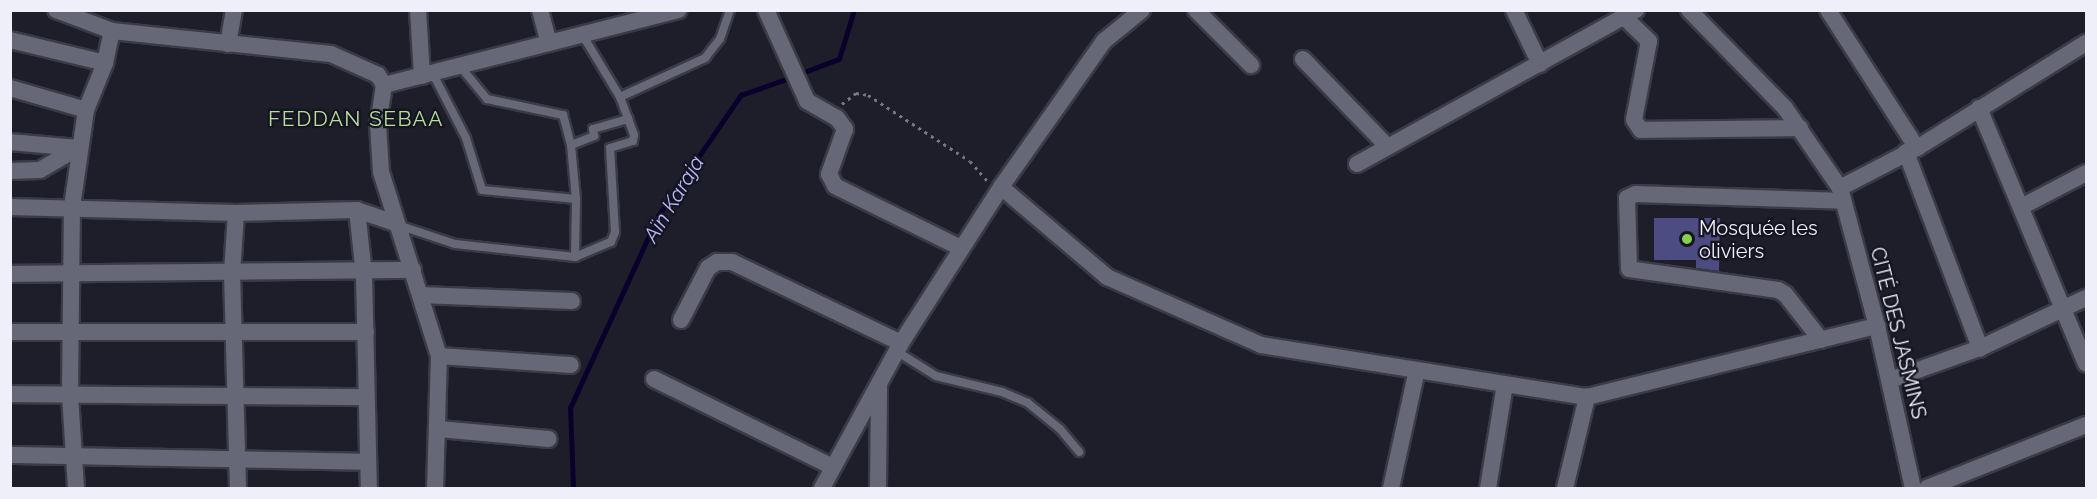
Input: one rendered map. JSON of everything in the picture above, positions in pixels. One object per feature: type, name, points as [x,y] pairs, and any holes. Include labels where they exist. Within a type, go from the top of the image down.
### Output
[{"type":"street","points":[[56,10],[112,31],[331,54],[378,75],[384,85],[378,149],[395,224],[413,270],[439,356],[439,429],[435,489]]},
{"type":"street","points":[[228,44],[234,10]]},
{"type":"street","points":[[418,10],[427,74]]},
{"type":"street","points":[[540,10],[549,43]]},
{"type":"street","points":[[384,85],[459,64],[583,36],[679,10]]},
{"type":"street","points":[[766,10],[789,67],[804,96],[831,114],[844,129],[829,174],[835,186],[961,248]]},
{"type":"street","points":[[822,489],[898,347],[999,190],[1104,41],[1142,10]]},
{"type":"street","points":[[1196,10],[1251,65]]},
{"type":"street","points":[[1514,10],[1540,64]]},
{"type":"street","points":[[1828,10],[1911,150],[1980,348]]},
{"type":"street","name":"CITÉ DES JASMINS","points":[[1694,12],[1785,108],[1842,194],[1890,380],[1912,489]]},
{"type":"street","points":[[1357,164],[1630,14],[1649,41],[1634,120],[1641,130],[1800,128]]},
{"type":"street","points":[[76,489],[76,457],[70,394],[72,207],[78,148],[86,110],[105,63],[112,31]]},
{"type":"street","points":[[10,40],[105,63]]},
{"type":"street","points":[[1821,340],[1778,290],[1629,269],[1627,198],[1636,194],[1842,194],[2086,43]]},
{"type":"street","points":[[1303,59],[1388,147]]},
{"type":"street","points":[[10,88],[86,110]]},
{"type":"street","points":[[1979,108],[2023,206],[2086,364]]},
{"type":"street","points":[[10,142],[78,148]]},
{"type":"street","points":[[10,171],[40,170],[78,148]]},
{"type":"street","points":[[2023,206],[2086,173]]},
{"type":"street","points":[[999,190],[1107,277],[1261,345],[1587,397],[1877,327]]},
{"type":"street","points":[[10,207],[236,213],[357,210],[395,224]]},
{"type":"street","points":[[357,210],[364,274],[369,489]]},
{"type":"street","points":[[236,213],[232,273],[238,489]]},
{"type":"street","points":[[681,320],[708,268],[717,262],[732,262],[898,347]]},
{"type":"street","points":[[10,274],[72,272],[364,274],[413,270]]},
{"type":"street","points":[[421,295],[572,301]]},
{"type":"street","points":[[1890,380],[1980,348],[2086,298]]},
{"type":"street","points":[[10,332],[366,332]]},
{"type":"street","points":[[439,356],[571,365]]},
{"type":"street","points":[[1391,489],[1417,370]]},
{"type":"street","points":[[654,379],[833,467]]},
{"type":"street","points":[[878,489],[879,382]]},
{"type":"street","points":[[1488,489],[1505,384]]},
{"type":"street","points":[[10,394],[236,394],[366,397]]},
{"type":"street","points":[[1565,489],[1587,397]]},
{"type":"street","points":[[1927,489],[2086,425]]},
{"type":"street","points":[[439,429],[549,439]]},
{"type":"street","points":[[10,455],[238,462],[368,462]]},
{"type":"lane","points":[[620,97],[705,58],[720,39],[730,10]]},
{"type":"lane","points":[[395,224],[455,244],[575,257],[611,242],[615,232],[610,148],[633,141],[629,119],[620,97],[583,36]]},
{"type":"lane","points":[[459,64],[487,99],[563,115],[571,145],[576,199],[575,257]]},
{"type":"lane","points":[[427,74],[466,138],[482,190],[576,199]]},
{"type":"lane","points":[[571,145],[594,136],[593,129],[629,119]]},
{"type":"lane","points":[[898,347],[936,376],[1002,392],[1028,403],[1060,429],[1079,452]]},
{"type":"path","points":[[831,114],[856,93],[868,95],[970,161],[999,190]]},
{"type":"building","name":"Mosquée les oliviers","points":[[1654,218],[1720,218],[1719,271],[1696,268],[1696,260],[1654,260]]},
{"type":"waterway","name":"Aïn Karaja","points":[[799,74],[839,59],[854,10]]},
{"type":"waterway","name":"Aïn Karaja","points":[[573,488],[570,408],[658,216],[741,95],[792,77]]},
{"type":"place","name":"Mosquée les oliviers","points":[[1687,239]]},
{"type":"district","name":"FEDDAN SEBAA","points":[[356,119]]}]
